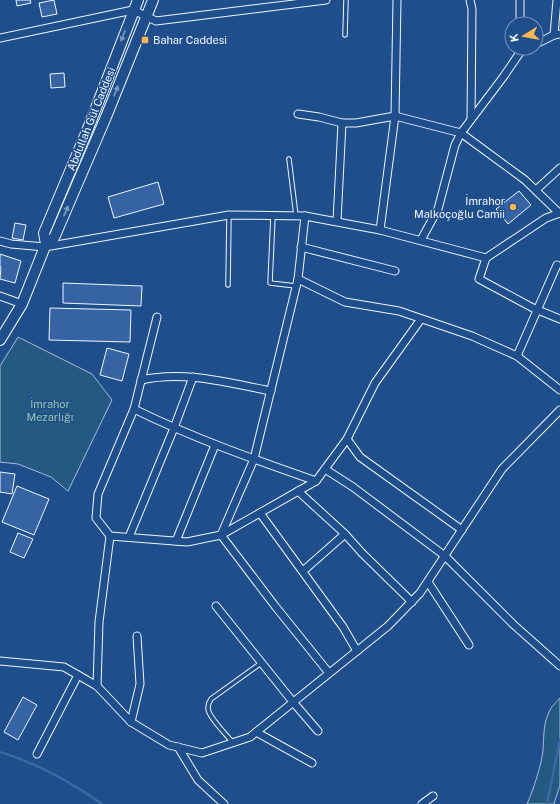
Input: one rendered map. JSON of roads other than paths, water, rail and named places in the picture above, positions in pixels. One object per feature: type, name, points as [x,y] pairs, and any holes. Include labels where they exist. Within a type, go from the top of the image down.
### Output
[{"type":"street","name":"Abdullah Gül Caddesi","points":[[46,246],[44,233],[87,131],[138,0]]},
{"type":"street","name":"Abdullah Gül Caddesi","points":[[0,340],[22,304],[46,246],[54,238],[106,117],[152,0]]},
{"type":"street","points":[[0,38],[134,10],[156,21],[326,0]]},
{"type":"street","points":[[380,230],[395,116],[397,0]]},
{"type":"street","points":[[470,0],[472,9],[471,120]]},
{"type":"street","points":[[520,0],[520,16]]},
{"type":"street","points":[[544,40],[557,34],[557,0]]},
{"type":"street","points":[[421,240],[438,209],[455,144],[461,133],[518,56]]},
{"type":"street","points":[[298,114],[320,117],[342,123],[356,123],[395,116],[461,133],[525,180],[560,213],[546,218],[486,258],[479,279],[538,310],[560,319]]},
{"type":"street","points":[[336,221],[342,123]]},
{"type":"street","points":[[536,190],[560,168]]},
{"type":"street","points":[[0,241],[11,244],[46,246],[230,215],[305,216],[380,230],[486,258]]},
{"type":"street","points":[[221,535],[254,459],[297,283],[305,216]]},
{"type":"street","points":[[301,247],[395,271]]},
{"type":"street","points":[[517,356],[557,265]]},
{"type":"street","points":[[297,283],[345,302],[399,311],[472,336],[517,356],[560,390]]},
{"type":"street","points":[[0,296],[22,304]]},
{"type":"street","points":[[97,686],[99,622],[110,536],[96,518],[98,494],[134,409],[158,317]]},
{"type":"street","points":[[110,536],[187,542],[221,535],[316,481],[348,439],[375,383],[421,319]]},
{"type":"street","points":[[141,380],[154,377],[193,377],[271,391]]},
{"type":"street","points":[[129,537],[174,428],[193,377]]},
{"type":"street","points":[[134,409],[215,445],[316,481]]},
{"type":"street","points":[[0,661],[64,667],[97,686],[131,722],[169,745],[202,753],[250,737],[388,626],[412,602],[428,582],[502,469],[560,410]]},
{"type":"street","points":[[348,439],[360,457],[462,530]]},
{"type":"street","points":[[176,541],[215,445]]},
{"type":"street","points":[[325,469],[353,487],[445,556],[514,625],[560,666]]},
{"type":"street","points":[[298,491],[345,534],[362,553],[412,602]]},
{"type":"street","points":[[260,513],[343,627],[357,651]]},
{"type":"street","points":[[302,571],[345,534]]},
{"type":"street","points":[[221,535],[275,606],[329,673]]},
{"type":"street","points":[[428,582],[469,645]]},
{"type":"street","points":[[216,606],[293,702],[318,730]]},
{"type":"street","points":[[131,722],[140,684],[137,636]]},
{"type":"street","points":[[37,754],[78,675]]},
{"type":"street","points":[[256,732],[312,763]]},
{"type":"street","points":[[178,747],[198,780],[224,804]]},
{"type":"street","points":[[422,804],[433,796]]},
{"type":"lane","points":[[345,35],[346,0]]},
{"type":"lane","points":[[289,160],[296,216]]},
{"type":"lane","points":[[228,285],[230,215]]},
{"type":"lane","points":[[273,216],[270,283],[297,283]]},
{"type":"lane","points":[[233,743],[210,714],[208,704],[211,699],[261,663]]},
{"type":"waterway","points":[[547,804],[560,739]]},
{"type":"waterway","points":[[0,752],[40,767],[78,788],[102,804]]},
{"type":"place","name":"Bahar Caddesi","points":[[145,40]]},
{"type":"place","name":"İmrahor Malkoçoğlu Camii","points":[[513,207]]},
{"type":"park label","name":"İmrahor Mezarlığı","points":[[50,410]]}]
